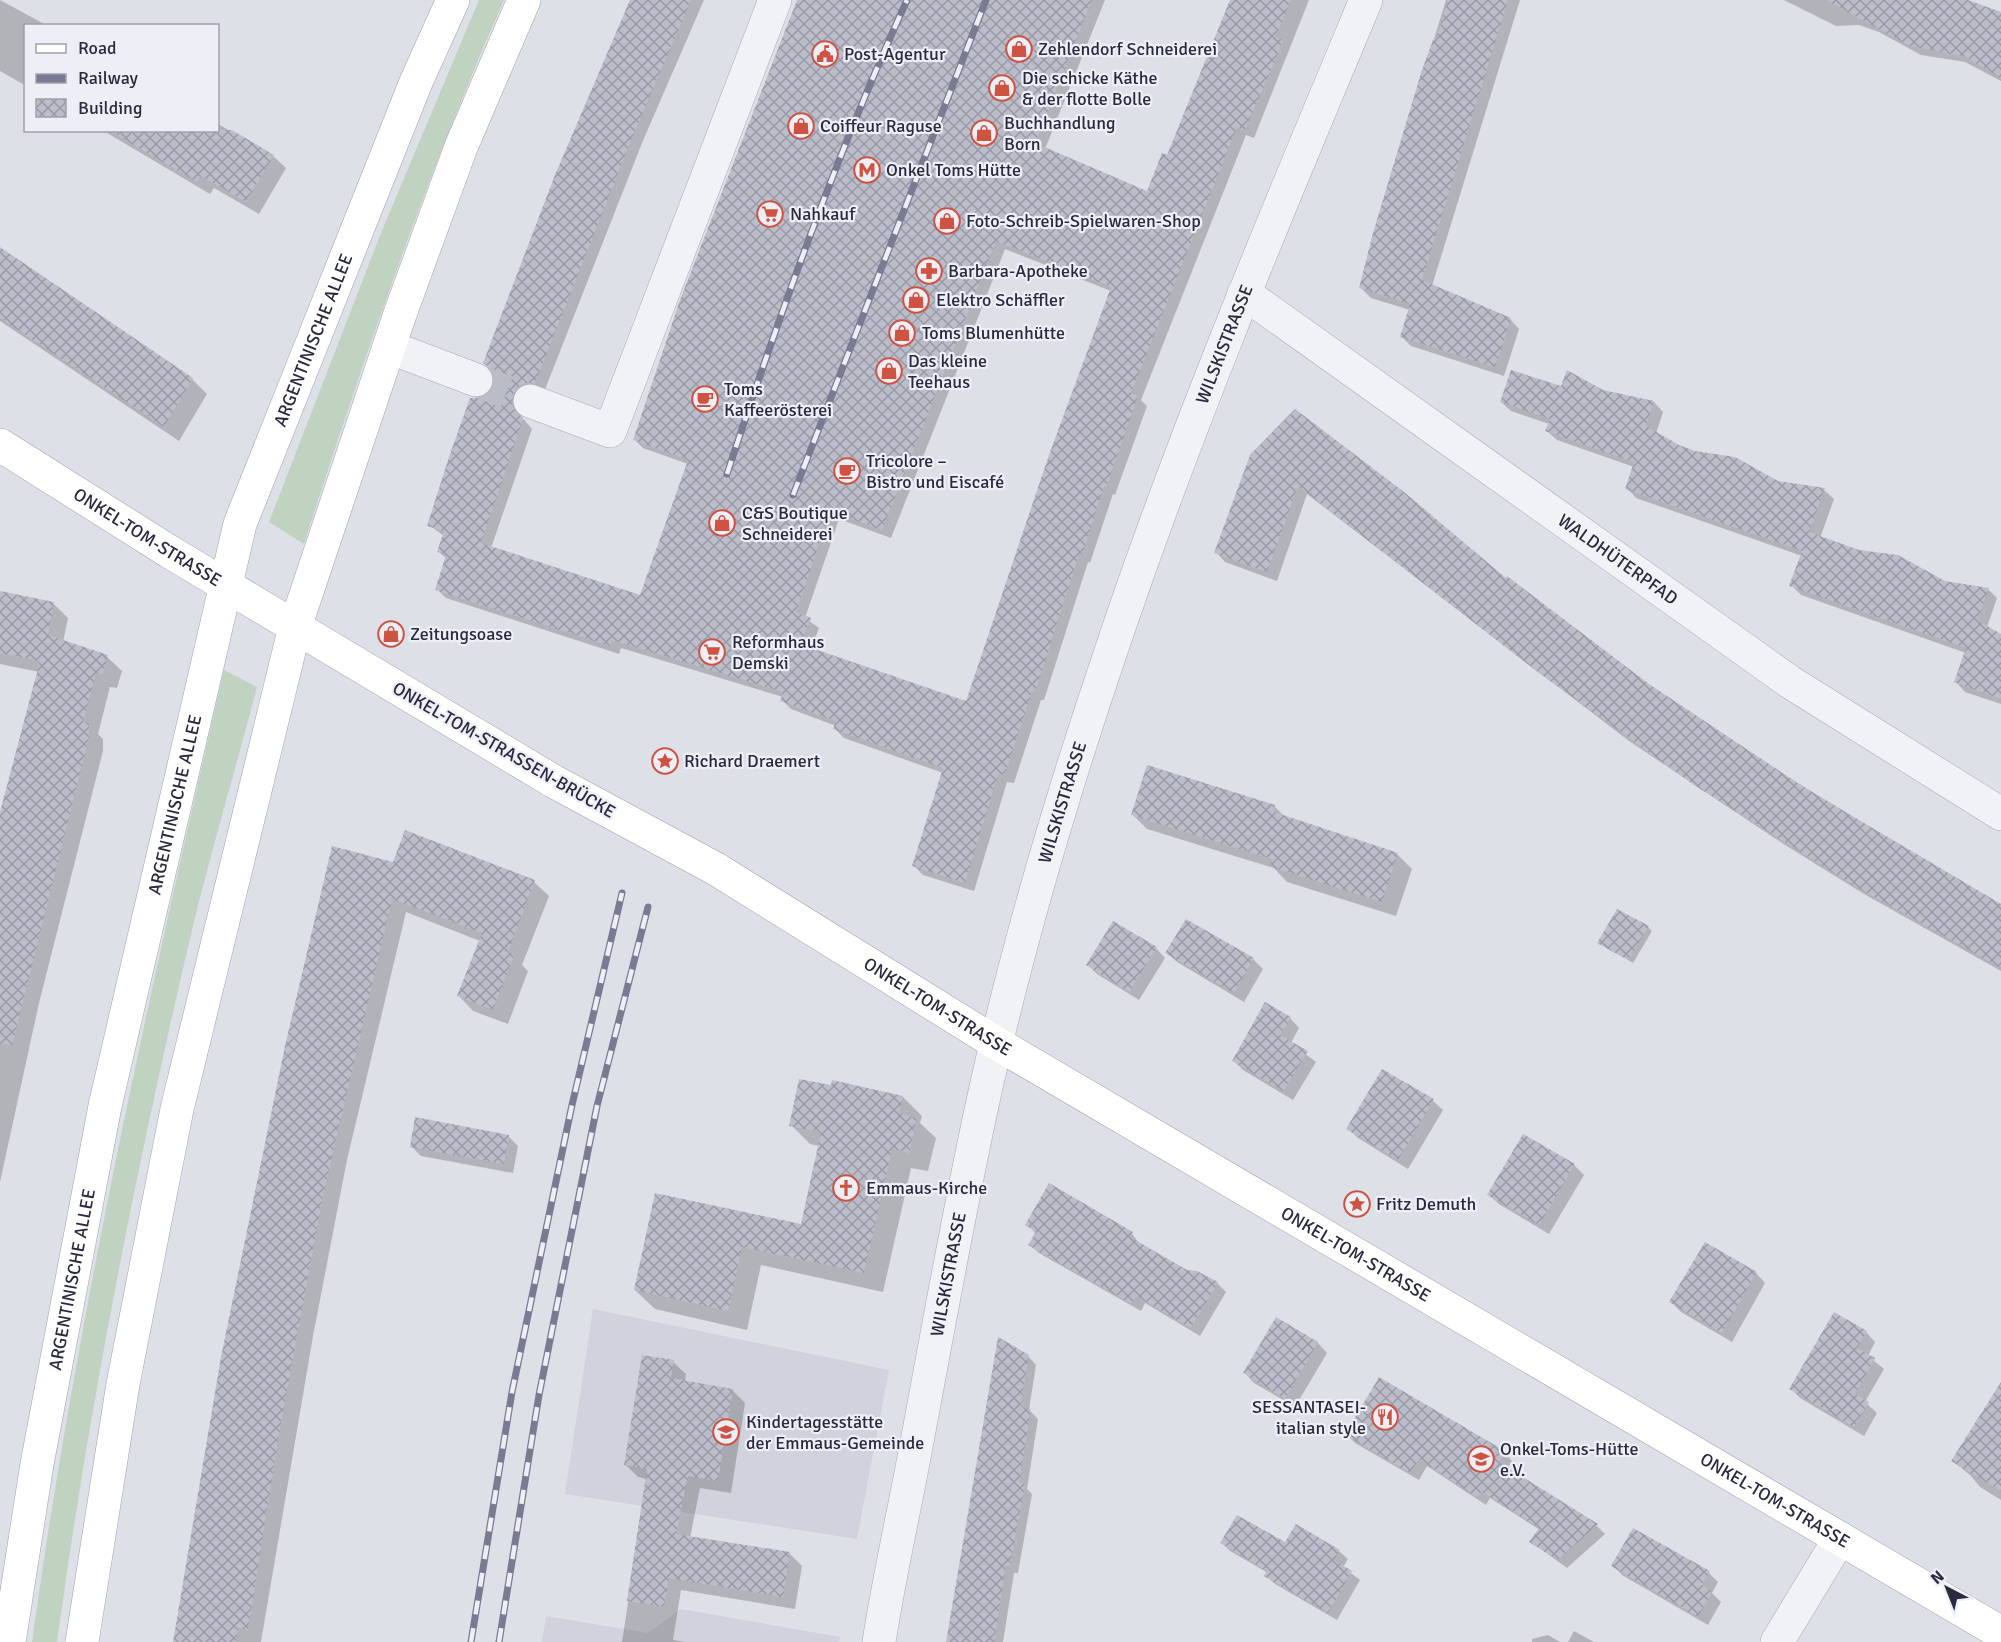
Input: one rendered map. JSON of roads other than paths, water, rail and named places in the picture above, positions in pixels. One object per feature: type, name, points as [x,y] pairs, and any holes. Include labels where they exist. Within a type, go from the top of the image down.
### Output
[{"type":"main road","name":"ARGENTINISCHE ALLEE","points":[[9,1642],[37,1464],[105,1106],[240,524],[416,82],[453,0]]},
{"type":"main road","points":[[82,1642],[123,1384],[177,1109],[295,627],[389,347],[461,147],[524,0]]},
{"type":"main road","name":"ONKEL-TOM-STRASSE","points":[[3,453],[295,627]]},
{"type":"main road","name":"ONKEL-TOM-STRASSEN-BRÜCKE","points":[[295,627],[554,781],[716,868]]},
{"type":"main road","name":"ONKEL-TOM-STRASSE","points":[[716,868],[996,1043],[2001,1633]]},
{"type":"street","points":[[530,401],[610,431],[774,0]]},
{"type":"street","name":"WILSKISTRASSE","points":[[879,1642],[941,1303],[996,1043],[1060,812],[1110,652],[1173,475],[1244,293],[1366,0]]},
{"type":"street","name":"WALDHÜTERPFAD","points":[[1244,293],[1790,682],[2001,814]]},
{"type":"street","points":[[389,347],[476,380]]},
{"type":"street","points":[[1777,1642],[1840,1538]]},
{"type":"tunnel","points":[[476,380],[530,401]]},
{"type":"railway","points":[[727,474],[833,175],[907,0]]},
{"type":"railway","points":[[793,495],[986,0]]},
{"type":"railway","points":[[471,1642],[512,1392],[572,1105],[622,893]]},
{"type":"railway","points":[[499,1642],[539,1395],[597,1106],[648,907]]},
{"type":"place","name":"Zehlendorf Schneiderei","points":[[1019,49]]},
{"type":"place","name":"Post-Agentur","points":[[825,54]]},
{"type":"place","name":"Die schicke Käthe & der flotte Bolle","points":[[1002,88]]},
{"type":"place","name":"Coiffeur Raguse","points":[[801,126]]},
{"type":"place","name":"Buchhandlung Born","points":[[984,133]]},
{"type":"place","name":"Onkel Toms Hütte","points":[[867,170]]},
{"type":"place","name":"Nahkauf","points":[[770,214]]},
{"type":"place","name":"Foto-Schreib-Spielwaren-Shop","points":[[947,221]]},
{"type":"place","name":"Barbara-Apotheke","points":[[929,271]]},
{"type":"place","name":"Elektro Schäffler","points":[[916,300]]},
{"type":"place","name":"Toms Blumenhütte","points":[[902,333]]},
{"type":"place","name":"Das kleine Teehaus","points":[[889,371]]},
{"type":"place","name":"Toms Kaffeerösterei","points":[[705,399]]},
{"type":"place","name":"Tricolore – Bistro und Eiscafé","points":[[847,471]]},
{"type":"place","name":"C&S Boutique Schneiderei","points":[[722,523]]},
{"type":"place","name":"Zeitungsoase","points":[[391,634]]},
{"type":"place","name":"Reformhaus Demski","points":[[712,652]]},
{"type":"place","name":"Richard Draemert","points":[[665,761]]},
{"type":"place","name":"Emmaus-Kirche","points":[[846,1188]]},
{"type":"place","name":"Fritz Demuth","points":[[1357,1204]]},
{"type":"place","name":"SESSANTASEI- italian style","points":[[1385,1417]]},
{"type":"place","name":"Kindertagesstätte der Emmaus-Gemeinde","points":[[726,1432]]},
{"type":"place","name":"Onkel-Toms-Hütte e.V.","points":[[1481,1459]]}]
